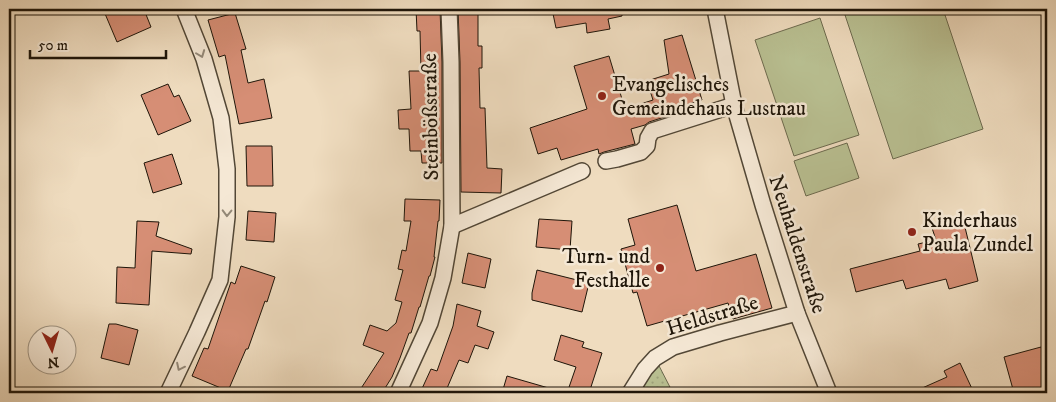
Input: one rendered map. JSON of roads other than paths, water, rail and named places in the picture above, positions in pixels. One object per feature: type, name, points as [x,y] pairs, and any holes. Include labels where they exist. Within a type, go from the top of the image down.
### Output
[{"type":"street","points":[[168,393],[220,280],[227,217],[227,169],[221,118],[204,59],[184,9]]},
{"type":"street","name":"Steinbößstraße","points":[[398,393],[430,322],[444,278],[452,226],[452,62],[449,9]]},
{"type":"street","name":"Neuhaldenstraße","points":[[715,9],[734,106],[777,252],[797,313],[829,393]]},
{"type":"street","points":[[606,161],[617,160],[641,152],[647,146],[648,138],[652,131],[734,106]]},
{"type":"street","points":[[452,226],[582,171]]},
{"type":"street","name":"Heldstraße","points":[[630,393],[645,369],[655,358],[672,347],[797,313]]},
{"type":"place","name":"Evangelisches Gemeindehaus Lustnau","points":[[602,96]]},
{"type":"place","name":"Kinderhaus Paula Zundel","points":[[912,232]]},
{"type":"place","name":"Turn- und Festhalle","points":[[660,268]]}]
